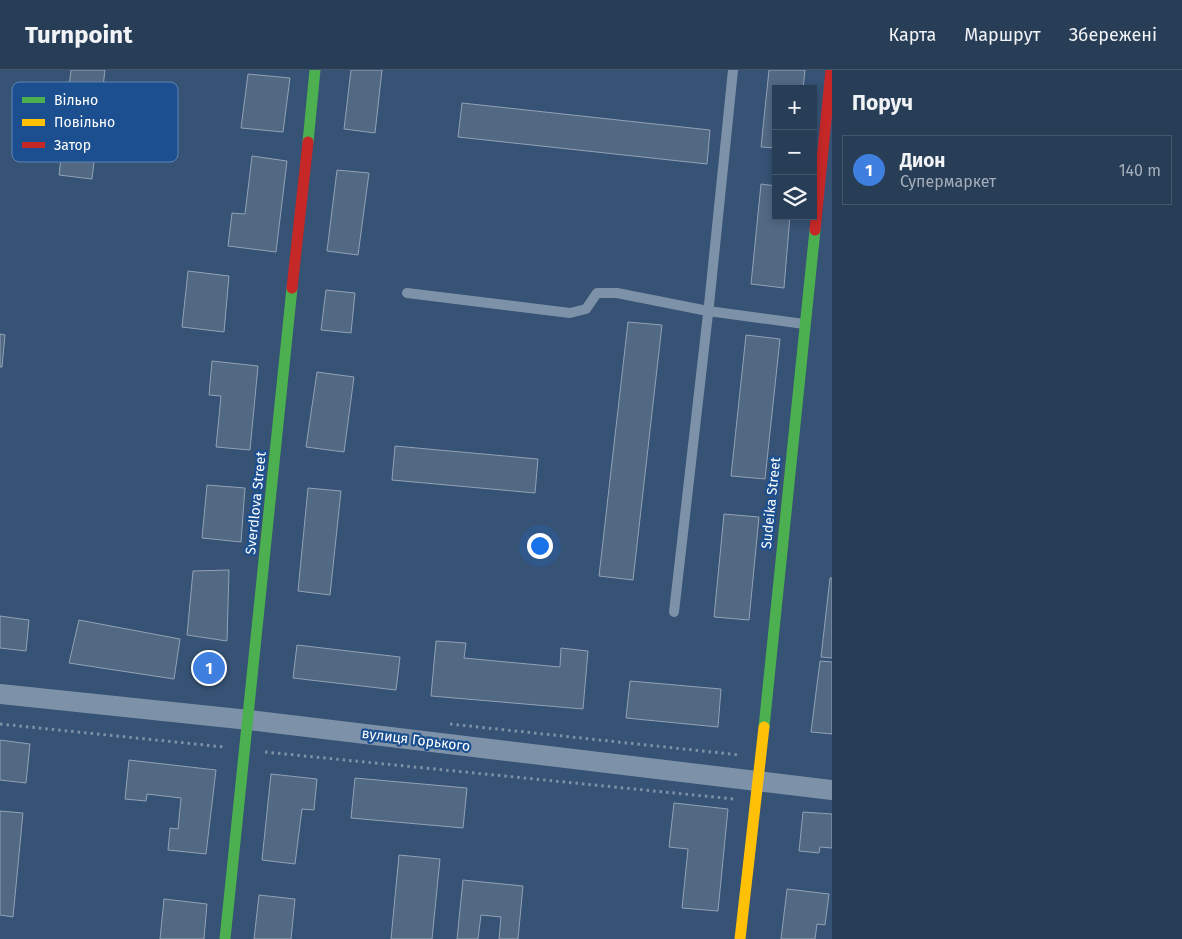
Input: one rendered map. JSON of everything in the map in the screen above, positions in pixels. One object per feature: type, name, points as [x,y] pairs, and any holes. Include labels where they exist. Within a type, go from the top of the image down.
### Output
[{"type":"street","name":"Sverdlova Street","points":[[225,939],[315,70]]},
{"type":"street","name":"Sudeika Street","points":[[740,939],[831,70]]},
{"type":"street","name":"вулиця Горького","points":[[0,694],[249,720],[756,791],[832,790]]},
{"type":"lane","points":[[674,612],[733,70]]},
{"type":"lane","points":[[407,293],[570,313],[586,309],[597,294],[617,293],[708,311],[805,324]]},
{"type":"path","points":[[0,724],[246,750],[756,791]]},
{"type":"building","points":[[71,70],[105,70],[104,82],[70,82]]},
{"type":"building","points":[[351,70],[382,70],[375,133],[344,129]]},
{"type":"building","points":[[769,70],[805,70],[803,85],[772,85],[772,148],[761,147]]},
{"type":"building","points":[[248,74],[290,78],[283,132],[241,128]]},
{"type":"building","points":[[462,103],[710,130],[707,164],[458,137]]},
{"type":"building","points":[[252,156],[287,161],[276,252],[228,246],[232,213],[245,214]]},
{"type":"building","points":[[60,162],[94,162],[92,179],[59,175]]},
{"type":"building","points":[[337,170],[369,173],[358,255],[327,251]]},
{"type":"building","points":[[761,184],[772,185],[772,220],[790,220],[784,288],[751,284]]},
{"type":"building","points":[[188,271],[229,276],[224,332],[182,327]]},
{"type":"building","points":[[326,290],[355,293],[351,333],[321,330]]},
{"type":"building","points":[[628,322],[662,325],[633,580],[599,576]]},
{"type":"building","points":[[0,334],[5,335],[2,367],[0,367]]},
{"type":"building","points":[[746,335],[780,339],[765,479],[731,476]]},
{"type":"building","points":[[212,361],[258,366],[250,450],[216,447],[221,396],[209,395]]},
{"type":"building","points":[[317,372],[354,377],[344,452],[306,447]]},
{"type":"building","points":[[395,446],[538,459],[535,493],[392,480]]},
{"type":"building","points":[[207,485],[245,488],[241,542],[202,538]]},
{"type":"building","points":[[308,488],[341,491],[330,595],[298,591]]},
{"type":"building","points":[[724,514],[759,517],[749,620],[714,617]]},
{"type":"building","points":[[229,570],[227,641],[187,635],[193,571]]},
{"type":"building","points":[[830,578],[832,578],[832,658],[821,657]]},
{"type":"building","points":[[0,616],[29,620],[26,651],[0,648]]},
{"type":"building","points":[[79,620],[180,639],[174,679],[69,663]]},
{"type":"building","points":[[436,641],[466,643],[464,658],[560,667],[561,648],[588,651],[583,709],[431,696]]},
{"type":"building","points":[[297,645],[400,657],[396,690],[293,678]]},
{"type":"building","points":[[820,661],[832,662],[832,734],[811,732]]},
{"type":"building","points":[[630,681],[721,689],[718,727],[626,718]]},
{"type":"building","points":[[0,740],[30,744],[26,783],[0,780]]},
{"type":"building","points":[[129,760],[216,770],[206,854],[168,850],[170,828],[178,829],[181,798],[147,794],[146,801],[125,799]]},
{"type":"building","points":[[271,774],[317,779],[314,810],[302,809],[295,864],[262,860]]},
{"type":"building","points":[[355,778],[467,788],[463,828],[351,818]]},
{"type":"building","points":[[674,803],[728,809],[718,911],[682,908],[688,849],[669,847]]},
{"type":"building","points":[[0,811],[23,813],[13,917],[0,915]]},
{"type":"building","points":[[803,812],[832,814],[832,848],[820,847],[819,853],[799,851]]},
{"type":"building","points":[[399,855],[440,859],[432,939],[391,939]]},
{"type":"building","points":[[463,880],[523,886],[518,939],[499,939],[501,917],[481,915],[478,939],[457,939]]},
{"type":"building","points":[[787,889],[829,894],[825,925],[817,924],[815,939],[781,939]]},
{"type":"building","points":[[259,895],[295,899],[291,939],[254,939]]},
{"type":"building","points":[[164,899],[207,904],[204,939],[160,939]]},
{"type":"traffic: fast","points":[[308,142],[315,70]]},
{"type":"traffic: fast","points":[[764,727],[815,230]]},
{"type":"traffic: fast","points":[[225,939],[292,288]]},
{"type":"traffic: slow","points":[[740,939],[764,727]]},
{"type":"traffic: jam","points":[[815,230],[831,70]]},
{"type":"traffic: jam","points":[[292,288],[308,142]]},
{"type":"place","name":"Дион","points":[[209,668]]}]
